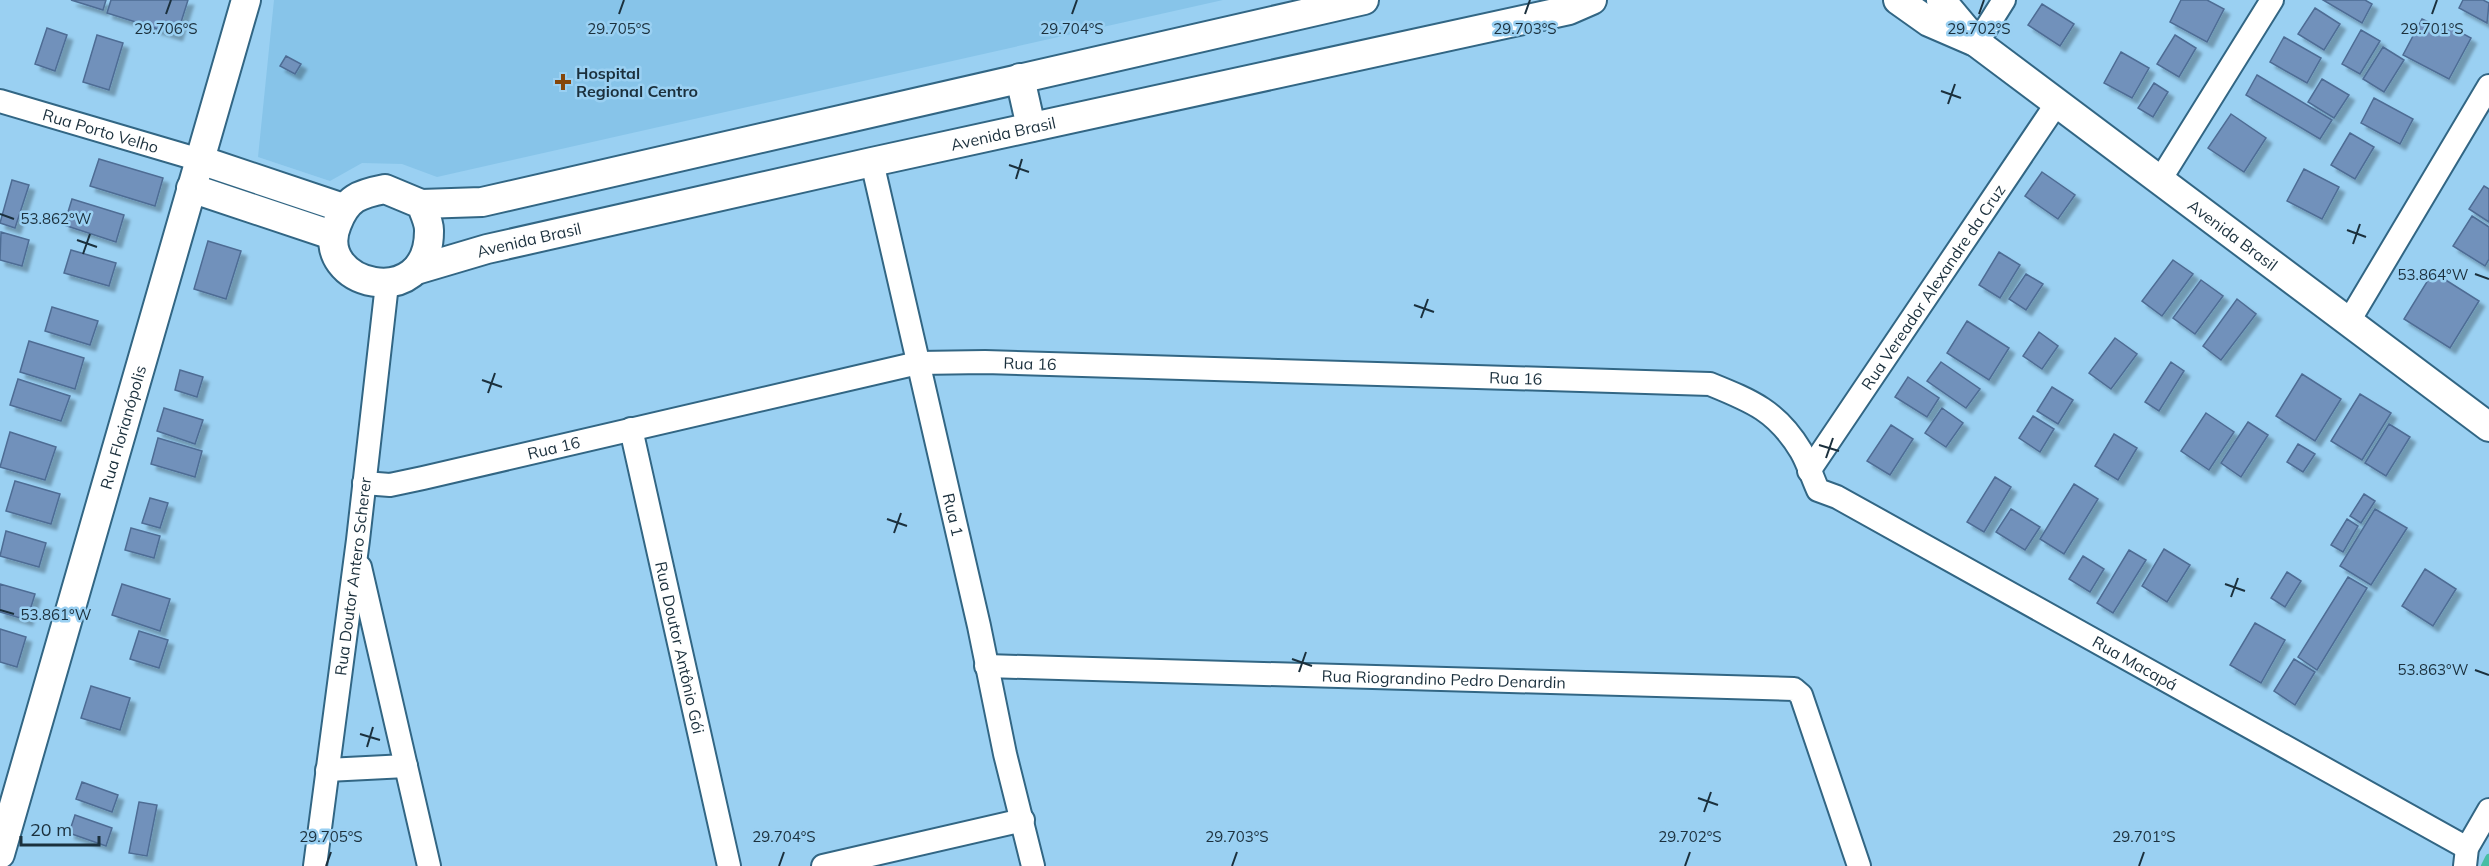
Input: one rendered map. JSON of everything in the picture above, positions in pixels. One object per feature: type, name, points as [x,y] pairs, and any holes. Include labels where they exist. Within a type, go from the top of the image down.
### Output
[{"type":"street","name":"Rua Florianópolis","points":[[0,854],[246,0]]},
{"type":"street","points":[[387,284],[358,279],[338,258],[332,235],[343,208],[362,193],[385,189],[421,204],[482,202],[1364,0]]},
{"type":"street","name":"Avenida Brasil","points":[[387,284],[402,280],[416,270],[487,249],[1030,127],[1569,10],[1592,0]]},
{"type":"street","name":"Avenida Brasil","points":[[1898,0],[1929,22],[1977,43]]},
{"type":"street","name":"Avenida Brasil","points":[[1941,0],[1977,43],[2489,426]]},
{"type":"street","points":[[1977,43],[2004,0]]},
{"type":"street","points":[[2160,180],[2272,0]]},
{"type":"street","points":[[1020,78],[1030,127]]},
{"type":"street","points":[[2349,321],[2489,86]]},
{"type":"street","name":"Rua Porto Velho","points":[[0,101],[200,160]]},
{"type":"street","name":"Rua Vereador Alexandre da Cruz","points":[[1809,471],[2057,103]]},
{"type":"street","points":[[200,160],[343,208]]},
{"type":"street","name":"Rua 1","points":[[872,162],[1033,866]]},
{"type":"street","points":[[192,188],[332,235]]},
{"type":"street","points":[[416,270],[426,253],[429,229],[421,204]]},
{"type":"street","name":"Rua Doutor Antero Scherer","points":[[315,866],[356,551],[387,284]]},
{"type":"street","name":"Rua 16","points":[[364,483],[401,482],[918,363],[997,363],[1710,384],[1746,398],[1777,417],[1802,453],[1809,471]]},
{"type":"street","name":"Rua Doutor Antônio Gói","points":[[631,429],[729,866]]},
{"type":"street","name":"Rua Macapá","points":[[1809,471],[1818,490],[1847,503],[2466,857]]},
{"type":"street","points":[[356,551],[429,866]]},
{"type":"street","name":"Rua Riograndino Pedro Denardin","points":[[986,666],[1794,689],[1801,695],[1859,866]]},
{"type":"street","points":[[327,770],[406,766]]},
{"type":"street","points":[[2466,857],[2489,810]]},
{"type":"street","points":[[823,866],[1023,820]]},
{"type":"shaded area","name":"Hospital Regional Centro","points":[[274,0],[1223,0],[437,177],[402,164],[362,163],[330,181],[258,157]]},
{"type":"building","points":[[71,0],[106,0],[103,10]]},
{"type":"building","points":[[111,0],[188,0],[177,35],[107,13]]},
{"type":"building","points":[[2181,0],[2207,0],[2224,9],[2207,42],[2170,22]]},
{"type":"building","points":[[2323,0],[2365,0],[2372,4],[2362,23]]},
{"type":"building","points":[[2463,0],[2483,0],[2489,3],[2487,23],[2459,8]]},
{"type":"building","points":[[2042,4],[2074,24],[2060,46],[2028,25]]},
{"type":"building","points":[[2315,8],[2340,24],[2324,50],[2298,34]]},
{"type":"building","points":[[2422,19],[2447,31],[2449,26],[2471,38],[2449,79],[2403,55]]},
{"type":"building","points":[[47,28],[67,35],[55,71],[35,64]]},
{"type":"building","points":[[2361,30],[2380,41],[2360,74],[2342,64]]},
{"type":"building","points":[[97,35],[123,43],[109,90],[83,82]]},
{"type":"building","points":[[2175,35],[2196,48],[2179,77],[2157,64]]},
{"type":"building","points":[[2284,37],[2321,58],[2307,83],[2270,62]]},
{"type":"building","points":[[2383,47],[2404,60],[2384,92],[2363,79]]},
{"type":"building","points":[[2121,52],[2149,68],[2132,98],[2104,83]]},
{"type":"building","points":[[286,56],[301,64],[295,74],[280,66]]},
{"type":"building","points":[[2257,75],[2332,120],[2320,139],[2246,95]]},
{"type":"building","points":[[2322,79],[2349,95],[2334,118],[2308,102]]},
{"type":"building","points":[[2154,83],[2168,92],[2153,117],[2138,108]]},
{"type":"building","points":[[2374,98],[2413,119],[2400,144],[2361,123]]},
{"type":"building","points":[[2231,114],[2266,138],[2244,172],[2208,148]]},
{"type":"building","points":[[2350,133],[2374,147],[2355,179],[2331,165]]},
{"type":"building","points":[[99,159],[163,178],[155,206],[90,186]]},
{"type":"building","points":[[2304,169],[2339,187],[2322,219],[2287,201]]},
{"type":"building","points":[[2042,172],[2075,195],[2058,219],[2025,196]]},
{"type":"building","points":[[12,180],[29,185],[15,228],[0,223]]},
{"type":"building","points":[[2484,186],[2489,189],[2489,222],[2469,209]]},
{"type":"building","points":[[72,199],[124,215],[116,242],[64,225]]},
{"type":"building","points":[[2472,216],[2489,227],[2489,259],[2485,266],[2453,246]]},
{"type":"building","points":[[1,232],[29,240],[22,266],[0,260]]},
{"type":"building","points":[[208,241],[241,251],[226,299],[194,289]]},
{"type":"building","points":[[71,250],[116,263],[109,286],[64,273]]},
{"type":"building","points":[[1999,252],[2020,265],[2000,298],[1979,285]]},
{"type":"building","points":[[2173,260],[2193,274],[2162,316],[2142,301]]},
{"type":"building","points":[[2433,272],[2479,301],[2450,348],[2404,319]]},
{"type":"building","points":[[2026,274],[2043,284],[2026,310],[2009,299]]},
{"type":"building","points":[[2201,280],[2223,296],[2195,334],[2173,318]]},
{"type":"building","points":[[2237,299],[2256,314],[2221,360],[2203,346]]},
{"type":"building","points":[[52,307],[98,321],[90,345],[45,331]]},
{"type":"building","points":[[1967,321],[2009,348],[1989,380],[1947,353]]},
{"type":"building","points":[[2039,332],[2058,346],[2042,369],[2023,356]]},
{"type":"building","points":[[2115,338],[2137,354],[2111,389],[2089,373]]},
{"type":"building","points":[[29,341],[84,358],[75,389],[20,372]]},
{"type":"building","points":[[1941,362],[1980,389],[1966,408],[1927,381]]},
{"type":"building","points":[[2171,362],[2184,371],[2159,411],[2145,402]]},
{"type":"building","points":[[180,370],[203,377],[197,397],[175,390]]},
{"type":"building","points":[[2302,374],[2341,399],[2315,441],[2276,416]]},
{"type":"building","points":[[1908,377],[1939,398],[1927,417],[1895,397]]},
{"type":"building","points":[[18,379],[70,396],[61,421],[10,405]]},
{"type":"building","points":[[2052,387],[2073,400],[2058,424],[2037,411]]},
{"type":"building","points":[[2360,394],[2391,413],[2362,460],[2331,441]]},
{"type":"building","points":[[164,408],[203,420],[195,444],[157,431]]},
{"type":"building","points":[[1942,408],[1963,423],[1946,447],[1925,433]]},
{"type":"building","points":[[2206,413],[2234,432],[2209,470],[2181,451]]},
{"type":"building","points":[[2033,416],[2054,429],[2040,452],[2019,438]]},
{"type":"building","points":[[2248,422],[2268,435],[2241,477],[2221,463]]},
{"type":"building","points":[[2389,424],[2410,437],[2386,476],[2365,463]]},
{"type":"building","points":[[1891,425],[1913,439],[1890,475],[1867,461]]},
{"type":"building","points":[[10,432],[56,447],[45,480],[0,467]]},
{"type":"building","points":[[2114,434],[2137,448],[2118,480],[2095,466]]},
{"type":"building","points":[[158,438],[202,451],[195,477],[151,464]]},
{"type":"building","points":[[2298,444],[2315,454],[2303,472],[2287,462]]},
{"type":"building","points":[[1995,477],[2011,487],[1984,532],[1967,522]]},
{"type":"building","points":[[15,481],[60,494],[51,524],[6,511]]},
{"type":"building","points":[[2074,484],[2098,499],[2064,554],[2040,539]]},
{"type":"building","points":[[2364,494],[2375,501],[2361,523],[2350,516]]},
{"type":"building","points":[[150,498],[168,503],[160,528],[142,523]]},
{"type":"building","points":[[2011,509],[2040,527],[2025,550],[1996,532]]},
{"type":"building","points":[[2375,509],[2407,528],[2371,585],[2340,566]]},
{"type":"building","points":[[2347,519],[2358,526],[2343,552],[2331,545]]},
{"type":"building","points":[[131,528],[160,536],[154,558],[125,550]]},
{"type":"building","points":[[6,531],[46,543],[39,567],[0,556]]},
{"type":"building","points":[[2164,549],[2190,565],[2167,602],[2142,586]]},
{"type":"building","points":[[2129,550],[2146,560],[2113,613],[2097,603]]},
{"type":"building","points":[[2083,556],[2104,569],[2090,592],[2069,579]]},
{"type":"building","points":[[2425,569],[2456,589],[2433,626],[2402,606]]},
{"type":"building","points":[[2287,572],[2301,581],[2285,607],[2271,598]]},
{"type":"building","points":[[2348,577],[2367,588],[2317,670],[2298,657]]},
{"type":"building","points":[[0,584],[35,594],[27,620],[0,612]]},
{"type":"building","points":[[122,584],[170,599],[160,631],[112,615]]},
{"type":"building","points":[[2255,623],[2285,640],[2261,683],[2230,665]]},
{"type":"building","points":[[0,629],[26,637],[17,667],[0,662]]},
{"type":"building","points":[[139,631],[168,640],[159,668],[130,659]]},
{"type":"building","points":[[2294,659],[2315,672],[2295,705],[2274,691]]},
{"type":"building","points":[[91,686],[130,698],[120,730],[81,718]]},
{"type":"building","points":[[82,782],[118,795],[112,812],[76,799]]},
{"type":"building","points":[[139,802],[157,805],[147,856],[129,853]]},
{"type":"building","points":[[75,815],[112,828],[106,846],[69,833]]},
{"type":"waterway","points":[[2485,866],[2489,858]]},
{"type":"place","name":"Hospital Regional Centro","points":[[563,82]]}]
